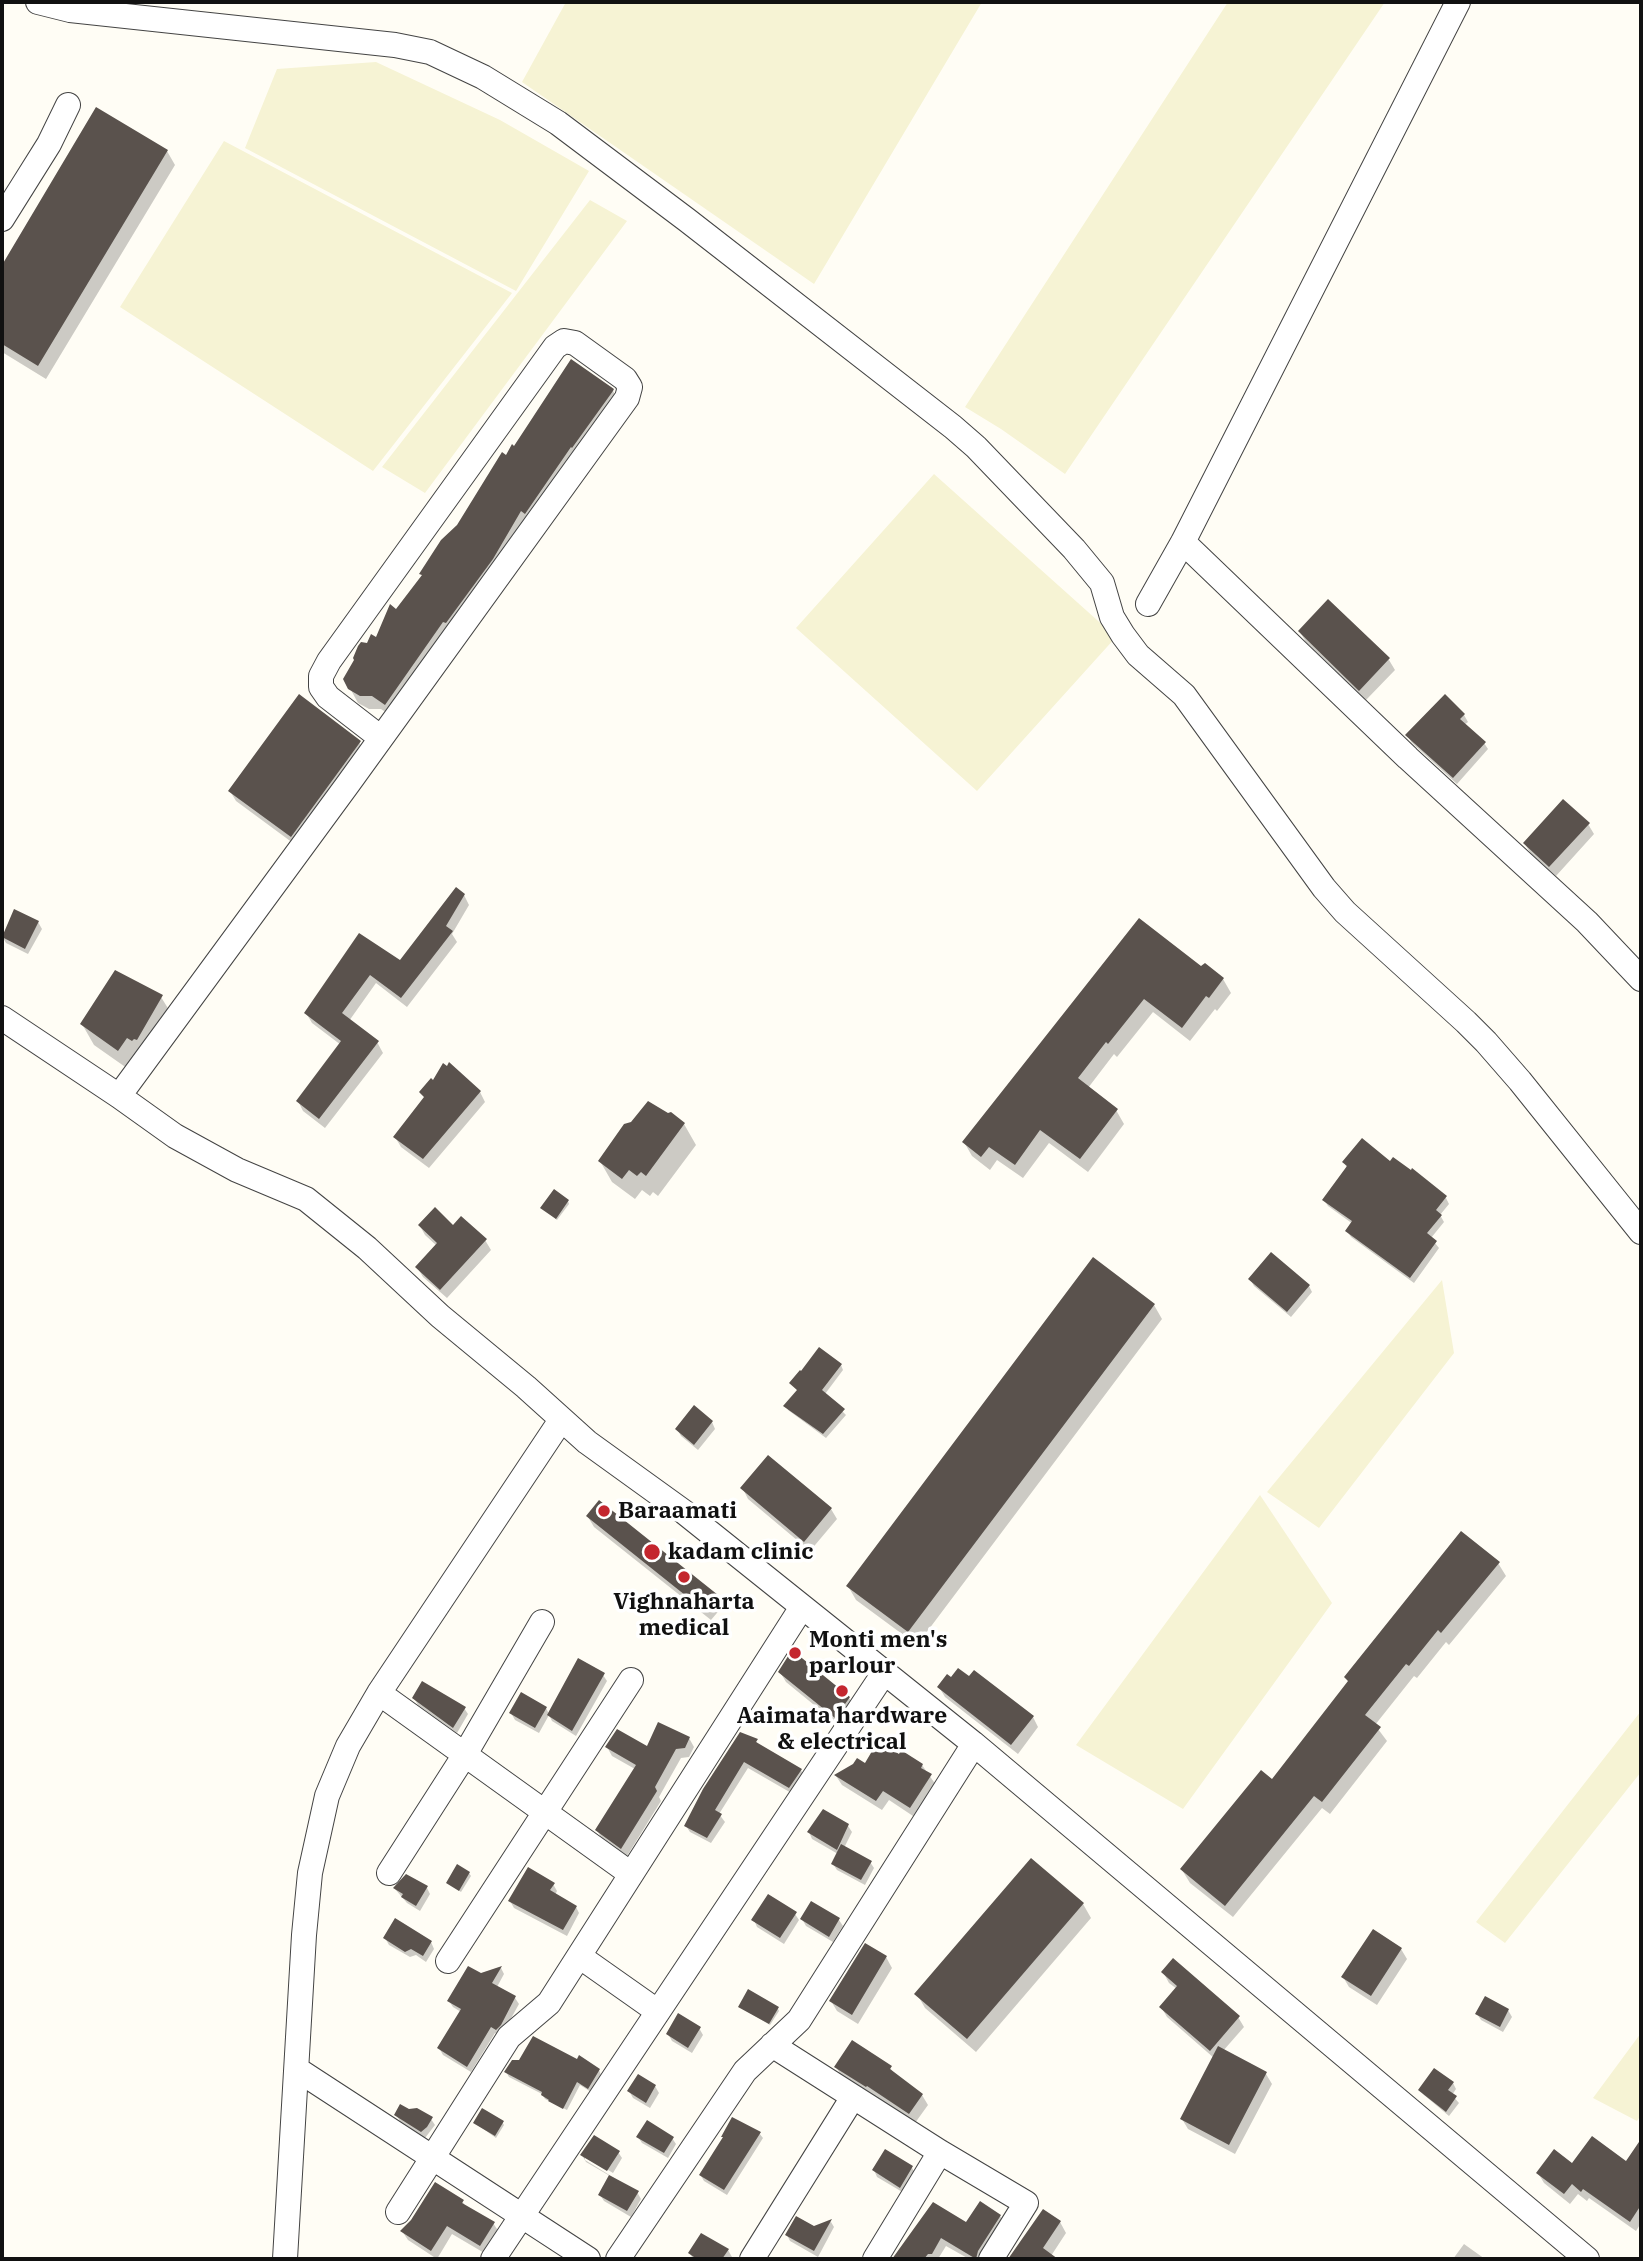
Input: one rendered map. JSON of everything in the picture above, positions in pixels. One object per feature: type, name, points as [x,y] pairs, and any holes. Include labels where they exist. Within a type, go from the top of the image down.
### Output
[{"type":"street","points":[[37,2],[70,10],[395,45],[430,52],[459,65],[539,111],[687,220],[953,427],[976,447],[1091,567],[1102,583],[1112,617],[1123,635],[1138,655],[1184,695],[1324,888],[1345,912],[1486,1042],[1641,1233]]},
{"type":"street","points":[[1148,604],[1183,542],[1458,2]]},
{"type":"street","points":[[2,219],[50,144],[68,105]]},
{"type":"street","points":[[119,1096],[381,738],[627,398],[630,387],[625,379],[575,344],[564,341],[555,347],[329,661],[321,677],[321,687],[328,697],[381,738]]},
{"type":"street","points":[[1183,542],[1408,758],[1587,922],[1641,979]]},
{"type":"street","points":[[2,1018],[174,1136],[237,1170],[306,1199],[367,1248],[440,1316],[587,1442],[684,1512],[974,1744],[1587,2259]]},
{"type":"street","points":[[285,2259],[304,1935],[310,1873],[327,1796],[348,1746],[379,1693],[561,1420]]},
{"type":"street","points":[[398,2212],[509,2037],[549,2003],[802,1607]]},
{"type":"street","points":[[389,1873],[464,1756],[542,1622]]},
{"type":"street","points":[[493,2259],[884,1673]]},
{"type":"street","points":[[449,1961],[631,1680]]},
{"type":"street","points":[[379,1693],[631,1874]]},
{"type":"street","points":[[618,2259],[745,2071],[799,2020],[974,1744]]},
{"type":"street","points":[[579,1956],[657,2011]]},
{"type":"street","points":[[772,2045],[940,2152],[1026,2203],[991,2259]]},
{"type":"street","points":[[298,2070],[589,2259]]},
{"type":"street","points":[[752,2259],[853,2097]]},
{"type":"street","points":[[875,2259],[940,2152]]},
{"type":"shaded area","points":[[566,2],[982,2],[814,284],[522,82]]},
{"type":"shaded area","points":[[1228,2],[1385,2],[1065,474],[965,407]]},
{"type":"shaded area","points":[[376,62],[500,120],[589,171],[516,291],[245,148],[277,69]]},
{"type":"shaded area","points":[[224,141],[512,293],[373,471],[120,307]]},
{"type":"shaded area","points":[[590,200],[627,221],[425,493],[382,467]]},
{"type":"shaded area","points":[[934,474],[1116,637],[977,791],[796,628]]},
{"type":"shaded area","points":[[1442,1280],[1454,1353],[1319,1528],[1267,1492]]},
{"type":"shaded area","points":[[1260,1495],[1332,1603],[1183,1809],[1076,1745]]},
{"type":"shaded area","points":[[1641,1711],[1641,1772],[1505,1943],[1476,1922]]},
{"type":"shaded area","points":[[1641,2033],[1641,2115],[1637,2121],[1593,2098]]},
{"type":"building","points":[[96,107],[168,150],[38,366],[2,344],[2,265]]},
{"type":"building","points":[[571,359],[614,389],[613,391],[525,514],[521,511],[493,559],[446,623],[443,622],[385,705],[372,696],[360,696],[348,689],[343,679],[354,660],[358,646],[361,642],[367,643],[371,634],[376,637],[390,604],[396,609],[422,575],[419,574],[441,540],[457,525],[502,452],[506,455],[512,444],[514,446]]},
{"type":"building","points":[[1328,599],[1390,658],[1359,691],[1298,631]]},
{"type":"building","points":[[299,694],[361,741],[291,837],[228,791]]},
{"type":"building","points":[[1445,694],[1465,714],[1460,719],[1486,742],[1453,778],[1405,735]]},
{"type":"building","points":[[1563,799],[1590,823],[1549,867],[1523,843]]},
{"type":"building","points":[[456,887],[465,894],[446,926],[453,931],[401,998],[370,975],[342,1013],[379,1041],[319,1119],[296,1101],[341,1041],[304,1013],[359,933],[400,960]]},
{"type":"building","points":[[14,909],[39,921],[25,949],[2,937]]},
{"type":"building","points":[[1139,918],[1201,966],[1205,963],[1224,978],[1209,998],[1206,996],[1182,1028],[1144,999],[1108,1044],[1106,1042],[1078,1078],[1118,1109],[1080,1159],[1040,1130],[1015,1165],[989,1147],[981,1157],[962,1142]]},
{"type":"building","points":[[115,970],[163,995],[137,1040],[127,1038],[118,1051],[80,1024]]},
{"type":"building","points":[[449,1062],[481,1091],[423,1159],[393,1137],[424,1097],[419,1092],[431,1078],[433,1080],[443,1063],[447,1066]]},
{"type":"building","points":[[648,1101],[668,1113],[671,1112],[685,1123],[646,1176],[641,1172],[637,1176],[629,1170],[622,1179],[598,1161],[624,1124],[631,1122]]},
{"type":"building","points":[[1362,1138],[1390,1161],[1393,1157],[1411,1170],[1412,1168],[1447,1196],[1436,1210],[1442,1215],[1427,1233],[1437,1241],[1410,1278],[1345,1231],[1352,1221],[1322,1200],[1347,1166],[1342,1162]]},
{"type":"building","points":[[554,1189],[569,1200],[556,1219],[540,1208]]},
{"type":"building","points":[[435,1207],[453,1225],[461,1216],[487,1239],[440,1290],[415,1267],[437,1243],[418,1225]]},
{"type":"building","points":[[1271,1252],[1310,1285],[1287,1312],[1248,1279]]},
{"type":"building","points":[[1093,1257],[1155,1304],[908,1632],[846,1586]]},
{"type":"building","points":[[819,1347],[842,1364],[822,1390],[845,1409],[823,1434],[783,1406],[797,1390],[789,1383]]},
{"type":"building","points":[[694,1405],[713,1421],[694,1445],[675,1429]]},
{"type":"building","points":[[768,1455],[832,1508],[804,1542],[740,1488]]},
{"type":"building","points":[[599,1500],[718,1595],[705,1611],[586,1516]]},
{"type":"building","points":[[1461,1531],[1500,1562],[1441,1633],[1438,1630],[1409,1666],[1406,1664],[1365,1715],[1381,1727],[1322,1802],[1314,1796],[1225,1906],[1180,1869],[1261,1770],[1272,1779],[1348,1681],[1344,1677]]},
{"type":"building","points":[[792,1650],[850,1697],[835,1718],[778,1672]]},
{"type":"building","points":[[578,1658],[605,1673],[572,1731],[547,1715]]},
{"type":"building","points":[[958,1668],[969,1676],[974,1670],[1034,1716],[1011,1745],[937,1687],[947,1674],[951,1677]]},
{"type":"building","points":[[422,1681],[466,1707],[453,1728],[412,1698]]},
{"type":"building","points":[[521,1692],[547,1707],[535,1728],[509,1713]]},
{"type":"building","points":[[658,1722],[690,1737],[685,1748],[676,1749],[655,1787],[657,1791],[621,1849],[595,1830],[636,1765],[605,1747],[617,1729],[647,1746]]},
{"type":"building","points":[[740,1732],[758,1739],[756,1742],[802,1769],[789,1788],[744,1762],[715,1810],[722,1814],[707,1838],[684,1826],[703,1789]]},
{"type":"building","points":[[878,1741],[899,1754],[901,1750],[923,1764],[921,1768],[932,1774],[910,1808],[883,1791],[876,1801],[834,1775],[853,1764],[857,1758],[865,1763]]},
{"type":"building","points":[[823,1809],[849,1824],[837,1850],[807,1832]]},
{"type":"building","points":[[841,1844],[872,1861],[861,1880],[831,1864]]},
{"type":"building","points":[[1031,1858],[1084,1903],[967,2039],[914,1994]]},
{"type":"building","points":[[457,1864],[470,1872],[459,1891],[446,1883]]},
{"type":"building","points":[[528,1867],[555,1883],[550,1890],[577,1906],[563,1930],[508,1901]]},
{"type":"building","points":[[406,1874],[428,1886],[416,1906],[401,1897],[403,1894],[393,1888]]},
{"type":"building","points":[[768,1894],[797,1912],[780,1938],[751,1920]]},
{"type":"building","points":[[811,1901],[840,1918],[829,1937],[800,1919]]},
{"type":"building","points":[[395,1918],[432,1941],[423,1956],[411,1949],[405,1952],[383,1938]]},
{"type":"building","points":[[1373,1929],[1402,1948],[1371,1996],[1341,1977]]},
{"type":"building","points":[[865,1943],[887,1956],[852,2015],[829,2001]]},
{"type":"building","points":[[1173,1958],[1240,2016],[1210,2051],[1159,2007],[1177,1986],[1161,1972]]},
{"type":"building","points":[[468,1966],[481,1973],[502,1966],[492,1983],[516,1996],[501,2025],[496,2030],[491,2027],[467,2067],[437,2048],[461,2009],[447,2001]]},
{"type":"building","points":[[748,1989],[779,2007],[769,2024],[738,2007]]},
{"type":"building","points":[[1485,1996],[1509,2009],[1500,2027],[1475,2014]]},
{"type":"building","points":[[678,2013],[701,2027],[688,2048],[666,2034]]},
{"type":"building","points":[[533,2036],[577,2059],[579,2055],[600,2069],[588,2089],[577,2082],[563,2109],[548,2101],[541,2095],[542,2092],[504,2072],[512,2060],[519,2060]]},
{"type":"building","points":[[852,2040],[892,2066],[890,2069],[923,2094],[909,2114],[834,2067]]},
{"type":"building","points":[[1218,2046],[1267,2072],[1229,2145],[1180,2119]]},
{"type":"building","points":[[1434,2068],[1454,2082],[1448,2090],[1457,2096],[1446,2112],[1418,2090]]},
{"type":"building","points":[[638,2074],[656,2085],[646,2103],[627,2091]]},
{"type":"building","points":[[400,2104],[409,2109],[417,2108],[433,2117],[427,2127],[421,2132],[394,2115]]},
{"type":"building","points":[[482,2108],[504,2121],[495,2136],[473,2123]]},
{"type":"building","points":[[732,2117],[761,2132],[724,2190],[699,2175]]},
{"type":"building","points":[[647,2120],[674,2137],[664,2153],[636,2137]]},
{"type":"building","points":[[594,2135],[620,2151],[607,2171],[580,2155]]},
{"type":"building","points":[[1592,2136],[1626,2161],[1641,2139],[1641,2205],[1630,2222],[1583,2189],[1581,2192],[1572,2184],[1564,2194],[1536,2173],[1554,2149],[1572,2163]]},
{"type":"building","points":[[885,2149],[913,2166],[900,2188],[872,2170]]},
{"type":"building","points":[[609,2175],[639,2191],[627,2211],[598,2195]]},
{"type":"building","points":[[435,2182],[464,2200],[462,2203],[495,2222],[480,2246],[447,2226],[431,2251],[400,2231],[411,2220]]},
{"type":"building","points":[[980,2201],[1001,2215],[978,2251],[976,2259],[941,2238],[932,2254],[928,2254],[924,2259],[892,2259],[933,2202],[966,2222]]},
{"type":"building","points":[[1043,2209],[1061,2221],[1043,2248],[1058,2259],[1008,2259]]},
{"type":"building","points":[[796,2216],[814,2226],[832,2219],[814,2251],[785,2235]]},
{"type":"building","points":[[701,2233],[729,2249],[722,2259],[697,2259],[688,2253]]},
{"type":"place","name":"Baraamati","points":[[604,1511]]},
{"type":"place","name":"kadam clinic","points":[[652,1552]]},
{"type":"place","name":"Vighnaharta medical","points":[[684,1577]]},
{"type":"place","name":"Monti men's parlour","points":[[795,1653]]},
{"type":"place","name":"Aaimata hardware & electrical","points":[[842,1691]]}]
